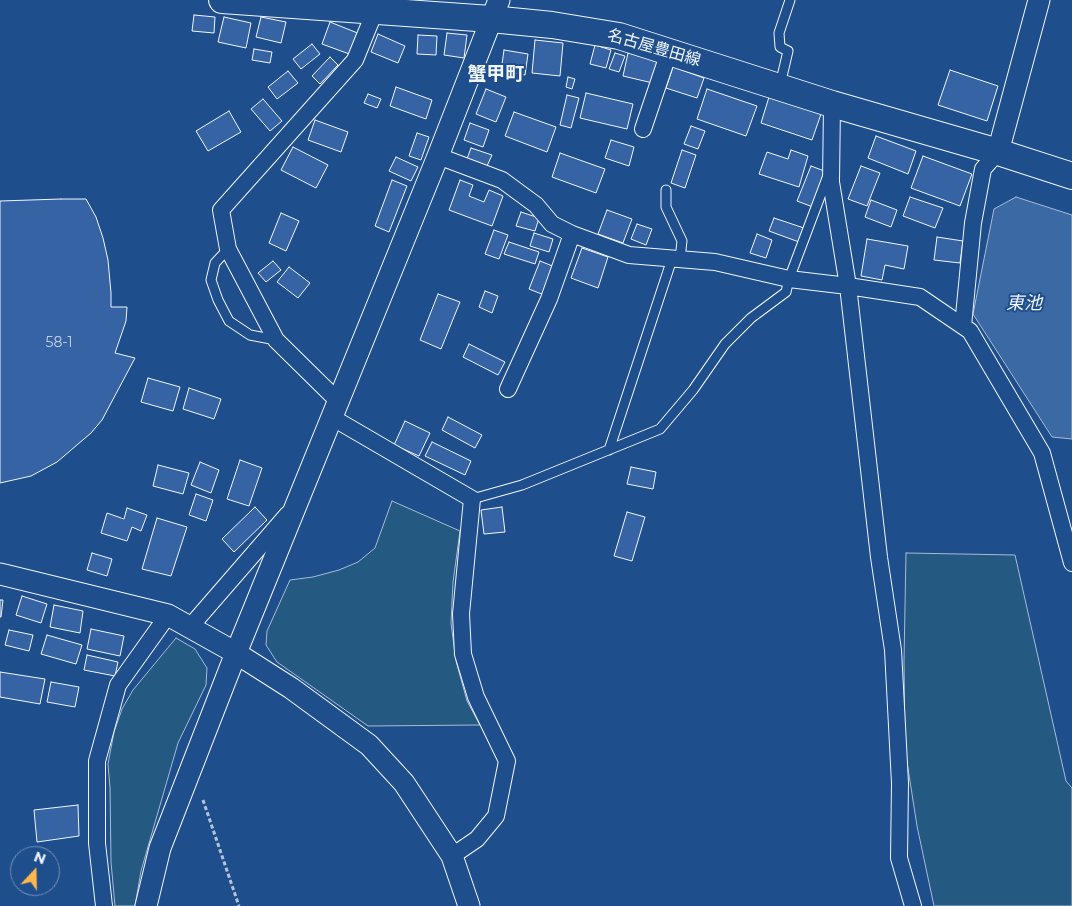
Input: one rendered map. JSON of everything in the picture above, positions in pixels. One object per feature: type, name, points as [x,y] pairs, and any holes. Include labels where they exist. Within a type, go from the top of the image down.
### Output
[{"type":"main road","name":"名古屋豊田線","points":[[222,0],[495,10],[552,25],[619,36],[832,104],[998,152],[1072,176]]},
{"type":"street","points":[[963,326],[973,223],[983,170],[998,152],[1039,0]]},
{"type":"street","points":[[381,7],[355,60],[221,210],[228,249],[276,340],[336,410],[472,499],[461,614],[463,654],[476,697],[507,761],[496,816],[477,839],[452,856]]},
{"type":"street","points":[[146,906],[160,848],[236,652],[336,410],[495,10]]},
{"type":"street","points":[[643,128],[669,52]]},
{"type":"street","points":[[832,104],[831,182],[848,286],[879,557],[893,650],[900,783],[899,858],[912,906]]},
{"type":"street","points":[[438,156],[502,180],[536,205],[552,224],[572,234],[629,255],[716,262],[789,279],[920,297],[970,331],[1042,453],[1072,562]]},
{"type":"street","points":[[508,389],[549,299],[572,234]]},
{"type":"street","points":[[190,627],[298,503]]},
{"type":"street","points":[[0,574],[168,614],[236,652],[291,688],[369,745],[404,783],[452,856],[469,906]]},
{"type":"street","points":[[104,906],[98,844],[97,761],[118,685],[168,614]]},
{"type":"lane","points":[[780,87],[788,51],[780,46],[779,33],[790,0]]},
{"type":"lane","points":[[472,499],[522,485],[660,429],[693,390],[725,344],[751,318],[786,292],[789,279],[831,168]]},
{"type":"lane","points":[[610,450],[682,241],[666,207],[666,190]]},
{"type":"lane","points":[[228,249],[215,263],[211,280],[218,300],[229,321],[250,335],[276,340]]},
{"type":"path","points":[[203,800],[239,906]]},
{"type":"shaded area","points":[[392,501],[460,531],[453,582],[451,623],[456,661],[467,701],[480,725],[368,726],[277,662],[266,645],[267,631],[290,580],[313,577],[339,570],[358,562],[375,548]]},
{"type":"shaded area","points":[[906,553],[1015,555],[1066,781],[1072,788],[1072,906],[934,906],[917,826],[905,749]]},
{"type":"shaded area","points":[[176,638],[195,649],[207,668],[206,685],[178,743],[141,871],[135,906],[115,906],[111,862],[108,764],[114,732],[122,709],[133,690]]},
{"type":"water","name":"東池","points":[[1016,197],[1072,215],[1072,439],[1052,437],[973,314],[994,209]]},
{"type":"building","points":[[194,15],[215,17],[214,33],[192,31]]},
{"type":"building","points":[[224,17],[251,23],[246,48],[218,42]]},
{"type":"building","points":[[261,17],[286,22],[281,43],[256,37]]},
{"type":"building","points":[[330,22],[360,34],[352,55],[322,44]]},
{"type":"building","points":[[447,33],[467,35],[464,58],[444,55]]},
{"type":"building","points":[[378,34],[405,46],[398,63],[371,52]]},
{"type":"building","points":[[418,35],[437,36],[436,55],[417,54]]},
{"type":"building","points":[[535,40],[563,43],[560,76],[532,73]]},
{"type":"building","points":[[312,44],[320,54],[301,69],[293,59]]},
{"type":"building","points":[[595,45],[611,50],[606,68],[590,64]]},
{"type":"building","points":[[254,49],[272,52],[270,63],[252,60]]},
{"type":"building","points":[[504,50],[528,54],[525,75],[501,71]]},
{"type":"building","points":[[615,53],[625,56],[619,72],[609,69]]},
{"type":"building","points":[[628,53],[662,61],[657,84],[623,76]]},
{"type":"building","points":[[330,57],[338,65],[320,84],[312,76]]},
{"type":"building","points":[[673,67],[704,78],[697,98],[666,88]]},
{"type":"building","points":[[950,70],[998,86],[987,121],[938,105]]},
{"type":"building","points":[[288,71],[298,83],[277,99],[268,87]]},
{"type":"building","points":[[568,77],[575,79],[572,89],[566,87]]},
{"type":"building","points":[[396,87],[432,100],[426,119],[390,106]]},
{"type":"building","points":[[486,89],[506,97],[496,122],[476,114]]},
{"type":"building","points":[[707,89],[757,106],[746,136],[697,119]]},
{"type":"building","points":[[586,93],[633,104],[627,129],[580,118]]},
{"type":"building","points":[[368,94],[381,99],[377,108],[364,103]]},
{"type":"building","points":[[567,95],[579,98],[571,128],[560,125]]},
{"type":"building","points":[[769,97],[821,114],[812,140],[761,123]]},
{"type":"building","points":[[263,99],[282,121],[270,131],[251,109]]},
{"type":"building","points":[[229,111],[241,132],[208,151],[196,131]]},
{"type":"building","points":[[514,112],[556,127],[547,152],[505,136]]},
{"type":"building","points":[[315,120],[348,132],[341,152],[308,140]]},
{"type":"building","points":[[470,123],[489,130],[483,147],[464,140]]},
{"type":"building","points":[[691,126],[705,131],[698,149],[684,144]]},
{"type":"building","points":[[417,133],[429,137],[421,160],[409,156]]},
{"type":"building","points":[[876,136],[916,151],[908,174],[868,158]]},
{"type":"building","points":[[611,140],[634,147],[629,166],[605,158]]},
{"type":"building","points":[[293,147],[328,165],[316,188],[281,170]]},
{"type":"building","points":[[471,148],[492,155],[487,166],[467,159]]},
{"type":"building","points":[[682,150],[696,155],[685,188],[671,183]]},
{"type":"building","points":[[791,150],[808,156],[799,187],[759,174],[767,152],[788,159]]},
{"type":"building","points":[[560,153],[605,169],[596,193],[552,177]]},
{"type":"building","points":[[923,156],[972,174],[960,206],[911,188]]},
{"type":"building","points":[[396,157],[418,167],[411,181],[389,171]]},
{"type":"building","points":[[811,166],[827,172],[813,207],[797,201]]},
{"type":"building","points":[[861,166],[880,173],[867,206],[848,199]]},
{"type":"building","points":[[392,180],[407,186],[389,232],[375,226]]},
{"type":"building","points":[[460,180],[473,185],[469,196],[484,202],[489,190],[503,196],[492,226],[449,210]]},
{"type":"building","points":[[910,197],[943,208],[935,228],[903,216]]},
{"type":"building","points":[[86,199],[96,217],[108,260],[111,307],[127,307],[126,321],[115,353],[135,358],[102,420],[91,433],[57,462],[31,476],[0,483],[0,201]]},
{"type":"building","points":[[871,200],[897,210],[891,227],[865,217]]},
{"type":"building","points":[[607,210],[632,219],[623,243],[598,234]]},
{"type":"building","points":[[521,212],[539,218],[535,231],[516,226]]},
{"type":"building","points":[[281,213],[299,221],[286,251],[269,243]]},
{"type":"building","points":[[774,218],[804,228],[799,242],[769,231]]},
{"type":"building","points":[[637,224],[652,229],[646,245],[631,239]]},
{"type":"building","points":[[494,230],[508,235],[499,259],[485,254]]},
{"type":"building","points":[[534,233],[553,239],[549,252],[530,246]]},
{"type":"building","points":[[757,234],[772,240],[766,258],[750,253]]},
{"type":"building","points":[[937,237],[963,241],[960,263],[934,260]]},
{"type":"building","points":[[867,239],[908,246],[904,269],[885,265],[882,280],[861,276]]},
{"type":"building","points":[[509,242],[539,252],[535,264],[504,254]]},
{"type":"building","points":[[582,248],[608,257],[598,288],[571,278]]},
{"type":"building","points":[[273,261],[281,270],[266,282],[258,273]]},
{"type":"building","points":[[540,261],[555,267],[544,295],[529,289]]},
{"type":"building","points":[[289,267],[310,283],[298,298],[277,282]]},
{"type":"building","points":[[485,291],[498,296],[492,313],[479,307]]},
{"type":"building","points":[[438,294],[460,302],[441,349],[420,340]]},
{"type":"building","points":[[469,344],[505,362],[498,375],[463,357]]},
{"type":"building","points":[[148,378],[180,387],[173,411],[141,402]]},
{"type":"building","points":[[189,388],[221,399],[214,419],[183,409]]},
{"type":"building","points":[[448,417],[482,435],[475,448],[442,430]]},
{"type":"building","points":[[405,421],[430,433],[419,456],[394,445]]},
{"type":"building","points":[[432,442],[471,461],[465,475],[425,456]]},
{"type":"building","points":[[240,460],[262,468],[249,506],[227,499]]},
{"type":"building","points":[[200,462],[219,470],[211,493],[191,485]]},
{"type":"building","points":[[158,465],[189,473],[183,494],[153,486]]},
{"type":"building","points":[[631,467],[656,472],[653,489],[627,484]]},
{"type":"building","points":[[196,494],[213,500],[206,521],[189,515]]},
{"type":"building","points":[[255,507],[267,520],[234,552],[222,539]]},
{"type":"building","points":[[502,507],[505,532],[484,534],[481,510]]},
{"type":"building","points":[[127,508],[147,515],[141,531],[132,527],[127,541],[101,533],[107,513],[124,519]]},
{"type":"building","points":[[627,512],[645,517],[632,561],[614,556]]},
{"type":"building","points":[[157,518],[187,527],[171,576],[142,569]]},
{"type":"building","points":[[92,553],[112,559],[107,576],[87,570]]},
{"type":"building","points":[[22,596],[47,604],[41,623],[16,615]]},
{"type":"building","points":[[0,600],[3,600],[1,617],[0,617]]},
{"type":"building","points":[[54,605],[83,611],[80,633],[50,627]]},
{"type":"building","points":[[91,629],[124,636],[120,656],[87,649]]},
{"type":"building","points":[[9,630],[33,635],[29,651],[5,645]]},
{"type":"building","points":[[47,635],[82,645],[76,664],[41,654]]},
{"type":"building","points":[[87,655],[118,662],[115,676],[84,670]]},
{"type":"building","points":[[0,672],[45,679],[40,704],[0,697]]},
{"type":"building","points":[[51,682],[79,687],[75,707],[47,702]]},
{"type":"building","points":[[78,805],[79,836],[37,842],[34,810]]},
{"type":"district","name":"蟹甲町","points":[[496,74]]}]
